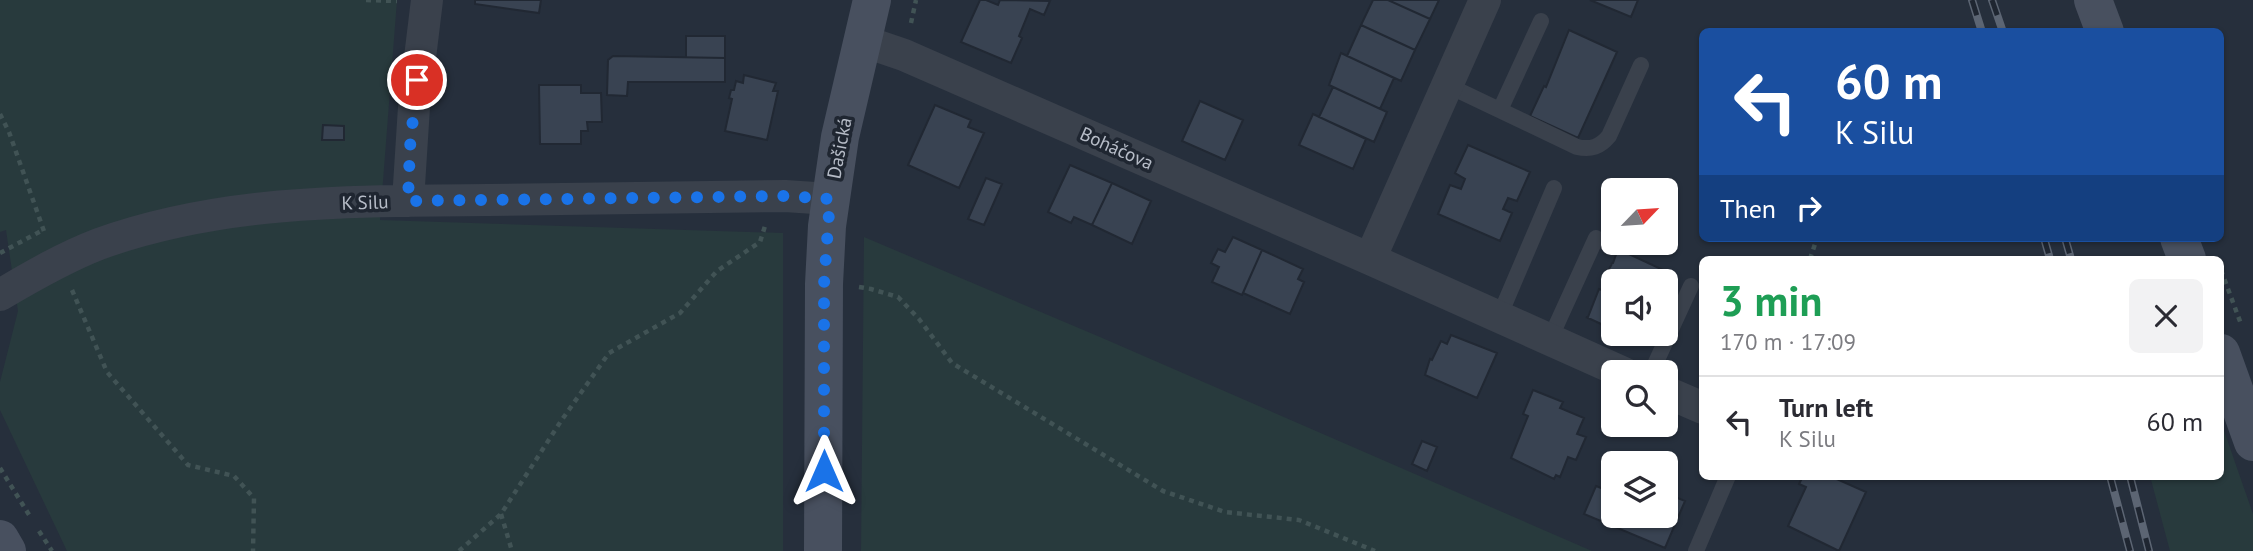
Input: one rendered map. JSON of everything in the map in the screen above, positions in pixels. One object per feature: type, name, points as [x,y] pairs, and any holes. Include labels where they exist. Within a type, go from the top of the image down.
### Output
[{"type":"main road","name":"Dašická","points":[[823,551],[824,284],[830,199],[839,137],[873,0]]},
{"type":"main road","points":[[2093,0],[2104,28]]},
{"type":"main road","points":[[2232,343],[2253,442]]},
{"type":"main road","points":[[0,539],[7,551]]},
{"type":"street","points":[[1370,259],[1485,0]]},
{"type":"street","points":[[408,201],[414,107],[414,1]]},
{"type":"street","name":"Boháčova","points":[[863,41],[904,55],[1601,362]]},
{"type":"street","name":"K Silu","points":[[0,295],[59,262],[99,244],[187,220],[279,206],[408,201],[785,196],[830,199]]},
{"type":"street","points":[[1678,397],[1699,406]]},
{"type":"lane","points":[[1500,110],[1541,20]]},
{"type":"lane","points":[[1447,85],[1577,147],[1595,147],[1609,136],[1641,65]]},
{"type":"lane","points":[[1499,317],[1554,188]]},
{"type":"lane","points":[[1550,339],[1596,238]]},
{"type":"lane","points":[[1657,360],[1690,286]]},
{"type":"lane","points":[[1696,551],[1726,480]]},
{"type":"path","points":[[366,0],[414,1]]},
{"type":"path","points":[[0,114],[9,132],[43,230],[0,253]]},
{"type":"path","points":[[459,551],[501,514],[609,353],[680,313],[717,271],[760,243],[768,219]]},
{"type":"path","points":[[824,284],[870,289],[898,297],[953,363],[1163,491],[1225,512],[1299,520],[1375,551]]},
{"type":"path","points":[[71,285],[107,372],[188,465],[234,476],[254,499],[253,551]]},
{"type":"path","points":[[2224,289],[2232,343]]},
{"type":"path","points":[[0,468],[32,519]]},
{"type":"path","points":[[501,514],[512,551]]},
{"type":"path","points":[[38,530],[52,551]]},
{"type":"shaded area","points":[[0,0],[397,0],[380,220],[783,233],[783,551],[67,551],[0,410],[0,382],[18,311],[6,230],[0,232]]},
{"type":"shaded area","points":[[864,237],[1100,337],[1592,551],[861,551]]},
{"type":"shaded area","points":[[2224,431],[2253,514],[2253,551],[2170,551],[2151,480],[2224,480]]},
{"type":"building","points":[[475,0],[541,0],[539,13],[475,4]]},
{"type":"building","points":[[980,0],[998,5],[1000,0],[1050,1],[1044,15],[1030,9],[1011,63],[961,42]]},
{"type":"building","points":[[1373,0],[1388,0],[1430,19],[1415,50],[1361,25]]},
{"type":"building","points":[[1388,0],[1439,0],[1430,19]]},
{"type":"building","points":[[1590,0],[1638,0],[1631,17]]},
{"type":"building","points":[[1361,25],[1415,50],[1401,81],[1347,56]]},
{"type":"building","points":[[1569,30],[1617,52],[1578,138],[1530,116],[1544,86],[1546,87]]},
{"type":"building","points":[[686,36],[725,36],[725,58],[686,58]]},
{"type":"building","points":[[1341,53],[1394,78],[1380,109],[1329,85]]},
{"type":"building","points":[[613,56],[725,58],[725,82],[628,82],[627,96],[607,95],[608,60]]},
{"type":"building","points":[[744,75],[776,83],[773,91],[778,91],[767,140],[725,131],[732,99],[729,98],[731,90],[734,90],[736,81],[743,83]]},
{"type":"building","points":[[539,85],[581,85],[581,93],[601,93],[602,122],[587,122],[588,131],[581,131],[581,144],[540,144]]},
{"type":"building","points":[[1333,87],[1387,112],[1374,142],[1319,117]]},
{"type":"building","points":[[1200,101],[1243,120],[1225,160],[1182,141]]},
{"type":"building","points":[[935,105],[971,120],[968,127],[984,133],[959,188],[908,165]]},
{"type":"building","points":[[1313,114],[1366,139],[1353,169],[1299,145]]},
{"type":"building","points":[[323,125],[344,126],[344,140],[322,140]]},
{"type":"building","points":[[1468,145],[1530,172],[1517,201],[1508,198],[1503,209],[1512,213],[1500,241],[1438,214],[1450,185],[1461,189],[1465,179],[1455,173]]},
{"type":"building","points":[[1070,165],[1112,183],[1092,225],[1074,217],[1071,223],[1048,212]]},
{"type":"building","points":[[986,178],[1002,184],[984,225],[968,219]]},
{"type":"building","points":[[1112,183],[1151,201],[1132,244],[1092,225]]},
{"type":"building","points":[[1233,237],[1262,250],[1242,295],[1212,282],[1219,267],[1211,263],[1218,249],[1225,252]]},
{"type":"building","points":[[1262,250],[1303,269],[1298,279],[1304,282],[1290,314],[1243,293]]},
{"type":"building","points":[[1616,256],[1633,256],[1661,269],[1609,269]]},
{"type":"building","points":[[1601,290],[1601,324],[1586,317]]},
{"type":"building","points":[[1451,335],[1497,353],[1477,398],[1425,375],[1430,359],[1432,360],[1441,341],[1447,344]]},
{"type":"building","points":[[1533,390],[1563,402],[1560,408],[1584,418],[1577,434],[1586,437],[1576,460],[1568,457],[1560,477],[1556,475],[1554,479],[1511,458],[1528,416],[1523,414]]},
{"type":"building","points":[[1422,441],[1437,447],[1427,471],[1412,464]]},
{"type":"building","points":[[1801,480],[1839,480],[1866,492],[1839,551],[1788,526],[1806,487],[1799,484]]},
{"type":"building","points":[[1596,486],[1601,488],[1601,521],[1584,514]]},
{"type":"building","points":[[1678,498],[1685,501],[1678,517]]},
{"type":"building","points":[[1617,528],[1674,528],[1665,548]]},
{"type":"railway","points":[[1972,0],[1981,28]]},
{"type":"railway","points":[[1992,0],[2002,28]]},
{"type":"railway","points":[[2045,242],[2049,256]]},
{"type":"railway","points":[[2066,242],[2070,256]]},
{"type":"railway","points":[[2111,480],[2130,551]]},
{"type":"railway","points":[[2131,480],[2149,551]]},
{"type":"route","points":[[417,80],[408,201],[785,196],[830,199],[824,284],[824,471]]}]
